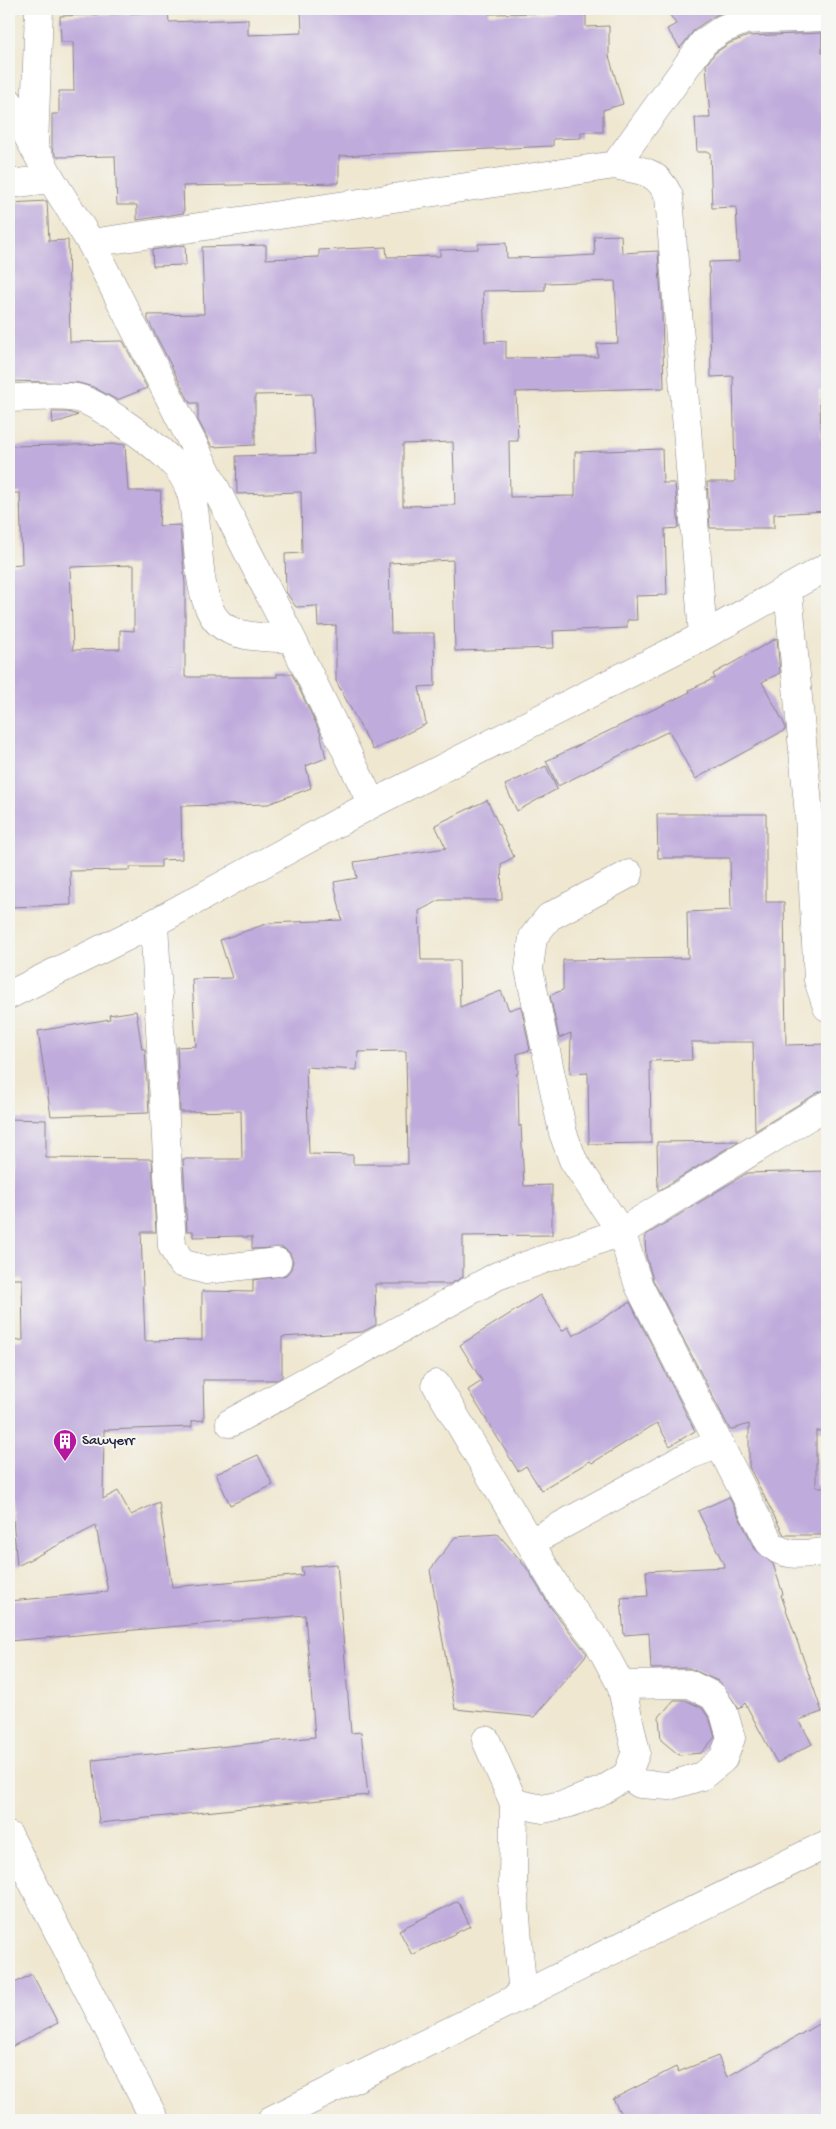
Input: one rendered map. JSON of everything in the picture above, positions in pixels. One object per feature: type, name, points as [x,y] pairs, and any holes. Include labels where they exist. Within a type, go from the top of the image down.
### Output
[{"type":"street","points":[[34,148],[39,9]]},
{"type":"street","points":[[615,165],[704,42],[723,29],[745,20],[827,17]]},
{"type":"street","points":[[9,102],[51,179],[91,243],[292,639],[372,804]]},
{"type":"street","points":[[91,243],[615,165],[649,173],[662,180],[669,196],[703,636]]},
{"type":"street","points":[[9,184],[51,179]]},
{"type":"street","points":[[9,398],[78,398],[113,416],[169,458],[183,475],[191,494],[201,576],[208,604],[218,622],[233,632],[292,639]]},
{"type":"street","points":[[9,995],[154,923],[372,804],[703,636],[827,567]]},
{"type":"street","points":[[788,590],[818,814],[818,980],[827,1007]]},
{"type":"street","points":[[629,874],[549,917],[533,937],[529,969],[563,1133],[573,1160],[621,1232],[639,1286],[774,1548],[786,1554],[827,1552]]},
{"type":"street","points":[[154,923],[172,1246],[180,1263],[206,1270],[277,1262]]},
{"type":"street","points":[[230,1423],[497,1276],[621,1232],[827,1105]]},
{"type":"street","points":[[436,1384],[561,1595],[598,1642],[621,1684],[636,1752],[627,1775],[603,1790],[570,1803],[543,1809],[514,1803]]},
{"type":"street","points":[[531,1542],[690,1455],[720,1444]]},
{"type":"street","points":[[621,1684],[690,1684],[713,1696],[724,1713],[731,1738],[724,1759],[702,1776],[668,1786],[640,1784],[627,1775]]},
{"type":"street","points":[[486,1740],[514,1803],[513,1884],[523,1996]]},
{"type":"street","points":[[9,1836],[155,2120]]},
{"type":"street","points":[[271,2120],[304,2111],[523,1996],[827,1844]]},
{"type":"building","points":[[301,9],[489,9],[489,14],[553,13],[552,9],[586,9],[586,27],[609,26],[609,56],[623,104],[603,110],[603,132],[581,132],[581,138],[553,139],[553,146],[339,156],[339,183],[183,186],[184,213],[137,220],[137,205],[117,205],[115,156],[57,157],[52,148],[52,114],[59,114],[59,91],[74,91],[73,42],[61,42],[60,16],[168,12],[169,22],[248,19],[248,35],[302,33]]},
{"type":"building","points":[[666,9],[731,9],[714,16],[695,29],[680,48],[667,29],[676,24]]},
{"type":"building","points":[[822,33],[822,53],[827,52],[827,390],[819,391],[822,443],[827,442],[827,511],[774,514],[774,528],[710,528],[707,482],[735,482],[733,376],[711,377],[709,262],[739,261],[736,207],[712,208],[710,152],[697,152],[695,118],[710,118],[706,65],[715,53],[730,43],[748,36]]},
{"type":"building","points":[[47,201],[49,241],[68,240],[70,342],[123,341],[147,388],[117,400],[93,387],[79,383],[9,381],[9,203]]},
{"type":"building","points":[[621,235],[622,253],[658,251],[664,388],[516,392],[518,441],[509,441],[510,497],[575,496],[575,452],[662,449],[663,483],[675,483],[679,528],[665,529],[667,595],[636,596],[637,620],[627,620],[627,628],[553,631],[554,648],[455,651],[453,560],[389,563],[391,633],[434,633],[435,686],[419,687],[426,724],[373,750],[336,681],[336,625],[318,626],[317,606],[296,607],[286,592],[285,554],[302,553],[301,492],[237,494],[236,456],[315,454],[312,394],[255,395],[255,445],[212,447],[198,420],[198,403],[190,403],[148,320],[148,315],[204,314],[202,247],[266,245],[266,259],[319,257],[319,250],[386,247],[387,257],[440,256],[440,250],[478,249],[478,244],[506,243],[507,258],[558,257],[595,255],[594,236]],"holes":[[[615,281],[618,343],[597,344],[598,357],[506,358],[506,341],[485,342],[483,291],[545,290],[545,283]],[[453,442],[455,505],[403,506],[403,444]]]},
{"type":"building","points":[[185,245],[186,265],[153,266],[152,250]]},
{"type":"building","points":[[52,412],[67,412],[78,415],[53,424]]},
{"type":"building","points":[[125,444],[128,491],[161,491],[159,526],[180,525],[185,584],[185,677],[277,677],[277,674],[292,674],[320,732],[326,758],[306,766],[311,788],[268,804],[181,806],[182,859],[161,860],[161,867],[130,867],[130,870],[70,871],[71,905],[9,907],[9,565],[22,564],[20,493],[9,493],[9,446]],"holes":[[[134,565],[134,631],[120,630],[120,649],[73,650],[70,567]]]},
{"type":"building","points":[[777,638],[780,673],[762,682],[785,725],[785,730],[695,779],[669,731],[558,786],[546,761],[690,692],[689,690],[715,678],[713,674]]},
{"type":"building","points":[[546,766],[557,789],[517,811],[505,785]]},
{"type":"building","points":[[487,800],[514,857],[501,864],[502,900],[440,900],[419,911],[421,960],[459,960],[460,1007],[501,991],[509,1010],[521,1006],[530,1050],[517,1054],[518,1074],[516,1074],[518,1078],[519,1127],[521,1125],[524,1186],[552,1185],[552,1235],[463,1236],[463,1277],[450,1284],[375,1284],[376,1325],[362,1332],[282,1337],[282,1377],[277,1380],[203,1380],[204,1420],[192,1421],[192,1427],[104,1430],[103,1499],[118,1491],[131,1515],[159,1502],[172,1587],[303,1575],[301,1567],[337,1564],[351,1733],[361,1732],[368,1795],[99,1823],[93,1760],[315,1737],[305,1615],[9,1641],[9,1601],[108,1592],[96,1526],[17,1566],[9,1472],[9,1341],[23,1340],[22,1279],[9,1279],[9,1119],[46,1120],[46,1158],[152,1159],[156,1232],[141,1232],[145,1341],[202,1340],[202,1291],[253,1292],[253,1280],[286,1275],[291,1269],[293,1261],[290,1253],[283,1248],[252,1249],[252,1237],[193,1237],[193,1231],[187,1231],[183,1159],[242,1159],[241,1111],[180,1112],[177,1047],[196,1046],[192,979],[232,978],[220,940],[269,923],[342,920],[334,882],[357,878],[354,862],[446,848],[435,825]],"holes":[[[406,1051],[408,1164],[353,1164],[353,1155],[309,1154],[306,1067],[357,1070],[358,1052]]]},
{"type":"building","points":[[657,814],[766,814],[766,902],[784,902],[786,1045],[827,1044],[827,1089],[755,1131],[753,1042],[691,1042],[692,1060],[650,1061],[651,1143],[589,1144],[588,1073],[570,1074],[571,1033],[559,1038],[550,995],[563,990],[563,960],[688,958],[687,912],[731,910],[730,858],[658,858]]},
{"type":"building","points":[[136,1011],[142,1049],[145,1049],[149,1113],[51,1116],[38,1031],[110,1019],[109,1015]]},
{"type":"building","points":[[739,1141],[658,1191],[657,1142]]},
{"type":"building","points":[[827,1171],[827,1431],[816,1431],[816,1487],[827,1487],[827,1535],[784,1535],[749,1467],[749,1424],[730,1430],[653,1280],[646,1256],[645,1239],[646,1235],[747,1173]]},
{"type":"building","points":[[540,1295],[562,1331],[568,1327],[573,1336],[630,1302],[695,1431],[670,1446],[657,1423],[592,1463],[590,1461],[541,1490],[526,1466],[518,1471],[468,1390],[482,1381],[460,1345]]},
{"type":"building","points":[[258,1455],[273,1485],[230,1505],[216,1474]]},
{"type":"building","points":[[729,1497],[755,1549],[773,1564],[783,1594],[781,1595],[822,1712],[799,1720],[812,1744],[777,1763],[745,1703],[739,1709],[720,1682],[689,1668],[651,1669],[649,1633],[624,1635],[621,1598],[648,1596],[646,1571],[725,1567],[698,1511]]},
{"type":"building","points":[[498,1534],[526,1567],[549,1605],[587,1654],[534,1717],[455,1709],[430,1570],[455,1537]]},
{"type":"building","points":[[674,1700],[685,1700],[702,1708],[710,1720],[715,1737],[701,1753],[679,1755],[661,1740],[659,1717]]},
{"type":"building","points":[[458,1901],[470,1926],[412,1955],[399,1930]]},
{"type":"building","points":[[32,1974],[58,2023],[9,2048],[9,1986]]},
{"type":"building","points":[[827,2019],[827,2120],[624,2120],[613,2099],[676,2067],[678,2072],[718,2056],[727,2077]]},
{"type":"place","name":"Sawyerr","points":[[65,1462]]}]
